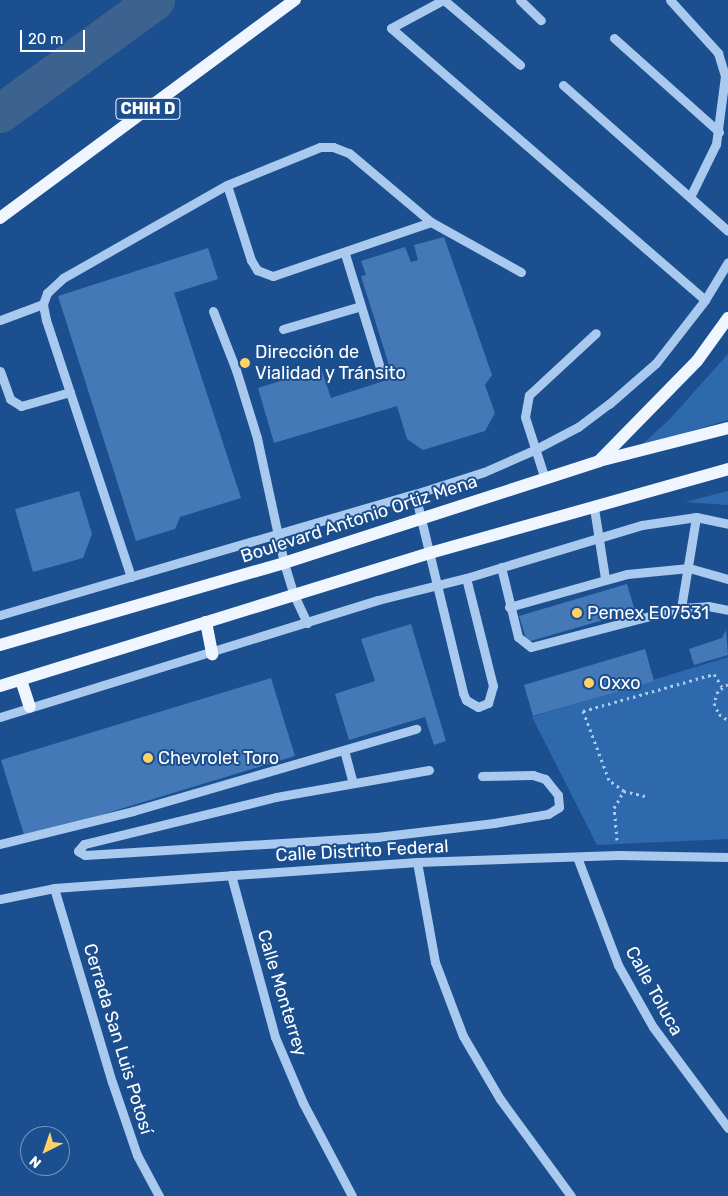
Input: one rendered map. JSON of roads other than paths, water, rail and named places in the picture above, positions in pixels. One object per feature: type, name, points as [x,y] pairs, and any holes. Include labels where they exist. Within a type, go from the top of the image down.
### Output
[{"type":"main road","name":"CHIH D","points":[[0,218],[295,0]]},
{"type":"main road","points":[[599,461],[696,361],[728,318]]},
{"type":"main road","name":"Boulevard Antonio Ortiz Mena","points":[[0,645],[284,563],[421,516],[599,461],[728,428]]},
{"type":"main road","points":[[0,686],[430,553],[728,469]]},
{"type":"main road","points":[[206,622],[212,654]]},
{"type":"main road","points":[[21,680],[30,708]]},
{"type":"street","points":[[520,65],[444,0],[391,28],[706,300]]},
{"type":"street","points":[[520,0],[541,20]]},
{"type":"street","points":[[670,0],[718,54],[725,76],[719,132],[710,160],[690,197]]},
{"type":"street","points":[[614,38],[719,132]]},
{"type":"street","points":[[562,85],[728,231]]},
{"type":"street","points":[[132,577],[70,392],[43,304],[47,292],[63,278],[227,185],[320,147],[333,147],[365,164],[431,222],[521,272]]},
{"type":"street","points":[[227,185],[251,260],[256,270],[264,274],[285,274],[431,222]]},
{"type":"street","points":[[345,254],[381,371]]},
{"type":"street","points":[[0,615],[278,532],[415,494],[484,472],[534,450],[578,427],[616,398],[656,363],[706,300],[728,262]]},
{"type":"street","points":[[0,320],[43,304]]},
{"type":"street","points":[[283,329],[361,306]]},
{"type":"street","points":[[213,311],[257,438],[284,563],[294,595],[308,623]]},
{"type":"street","points":[[545,479],[534,450],[525,417],[529,395],[596,333]]},
{"type":"street","points":[[0,371],[10,399],[21,406],[70,392]]},
{"type":"street","points":[[415,494],[462,693],[466,700],[478,707],[488,703],[492,686],[466,578]]},
{"type":"street","points":[[594,508],[605,578]]},
{"type":"street","points":[[681,608],[696,518]]},
{"type":"street","points":[[0,717],[212,654],[378,600],[466,578],[642,525],[696,518],[728,524]]},
{"type":"street","points":[[501,567],[518,637],[525,645],[536,647],[681,608],[708,606],[728,610]]},
{"type":"street","points":[[510,607],[605,578],[689,568],[728,579]]},
{"type":"street","points":[[0,844],[73,827],[416,728]]},
{"type":"street","points":[[344,750],[353,783]]},
{"type":"street","points":[[429,770],[276,797],[84,844],[78,851],[84,855],[377,837],[494,823],[548,814],[559,807],[558,795],[545,779],[533,775],[482,776]]},
{"type":"street","name":"Calle Distrito Federal","points":[[1,896],[54,888],[417,862],[618,855],[728,857]]},
{"type":"street","name":"Calle Toluca","points":[[577,857],[618,965],[653,1027],[728,1128]]},
{"type":"street","points":[[417,862],[435,962],[463,1036],[500,1099],[571,1196]]},
{"type":"street","name":"Calle Monterrey","points":[[231,875],[275,1037],[303,1103],[352,1196]]},
{"type":"street","name":"Cerrada San Luis Potosí","points":[[54,888],[112,1082],[138,1155],[159,1196]]},
{"type":"waterway","points":[[0,113],[155,0]]},
{"type":"place","name":"Dirección de Vialidad y Tránsito","points":[[245,363]]},
{"type":"place","name":"Pemex E07531","points":[[577,613]]},
{"type":"place","name":"Oxxo","points":[[589,683]]},
{"type":"place","name":"Chevrolet Toro","points":[[148,758]]}]
